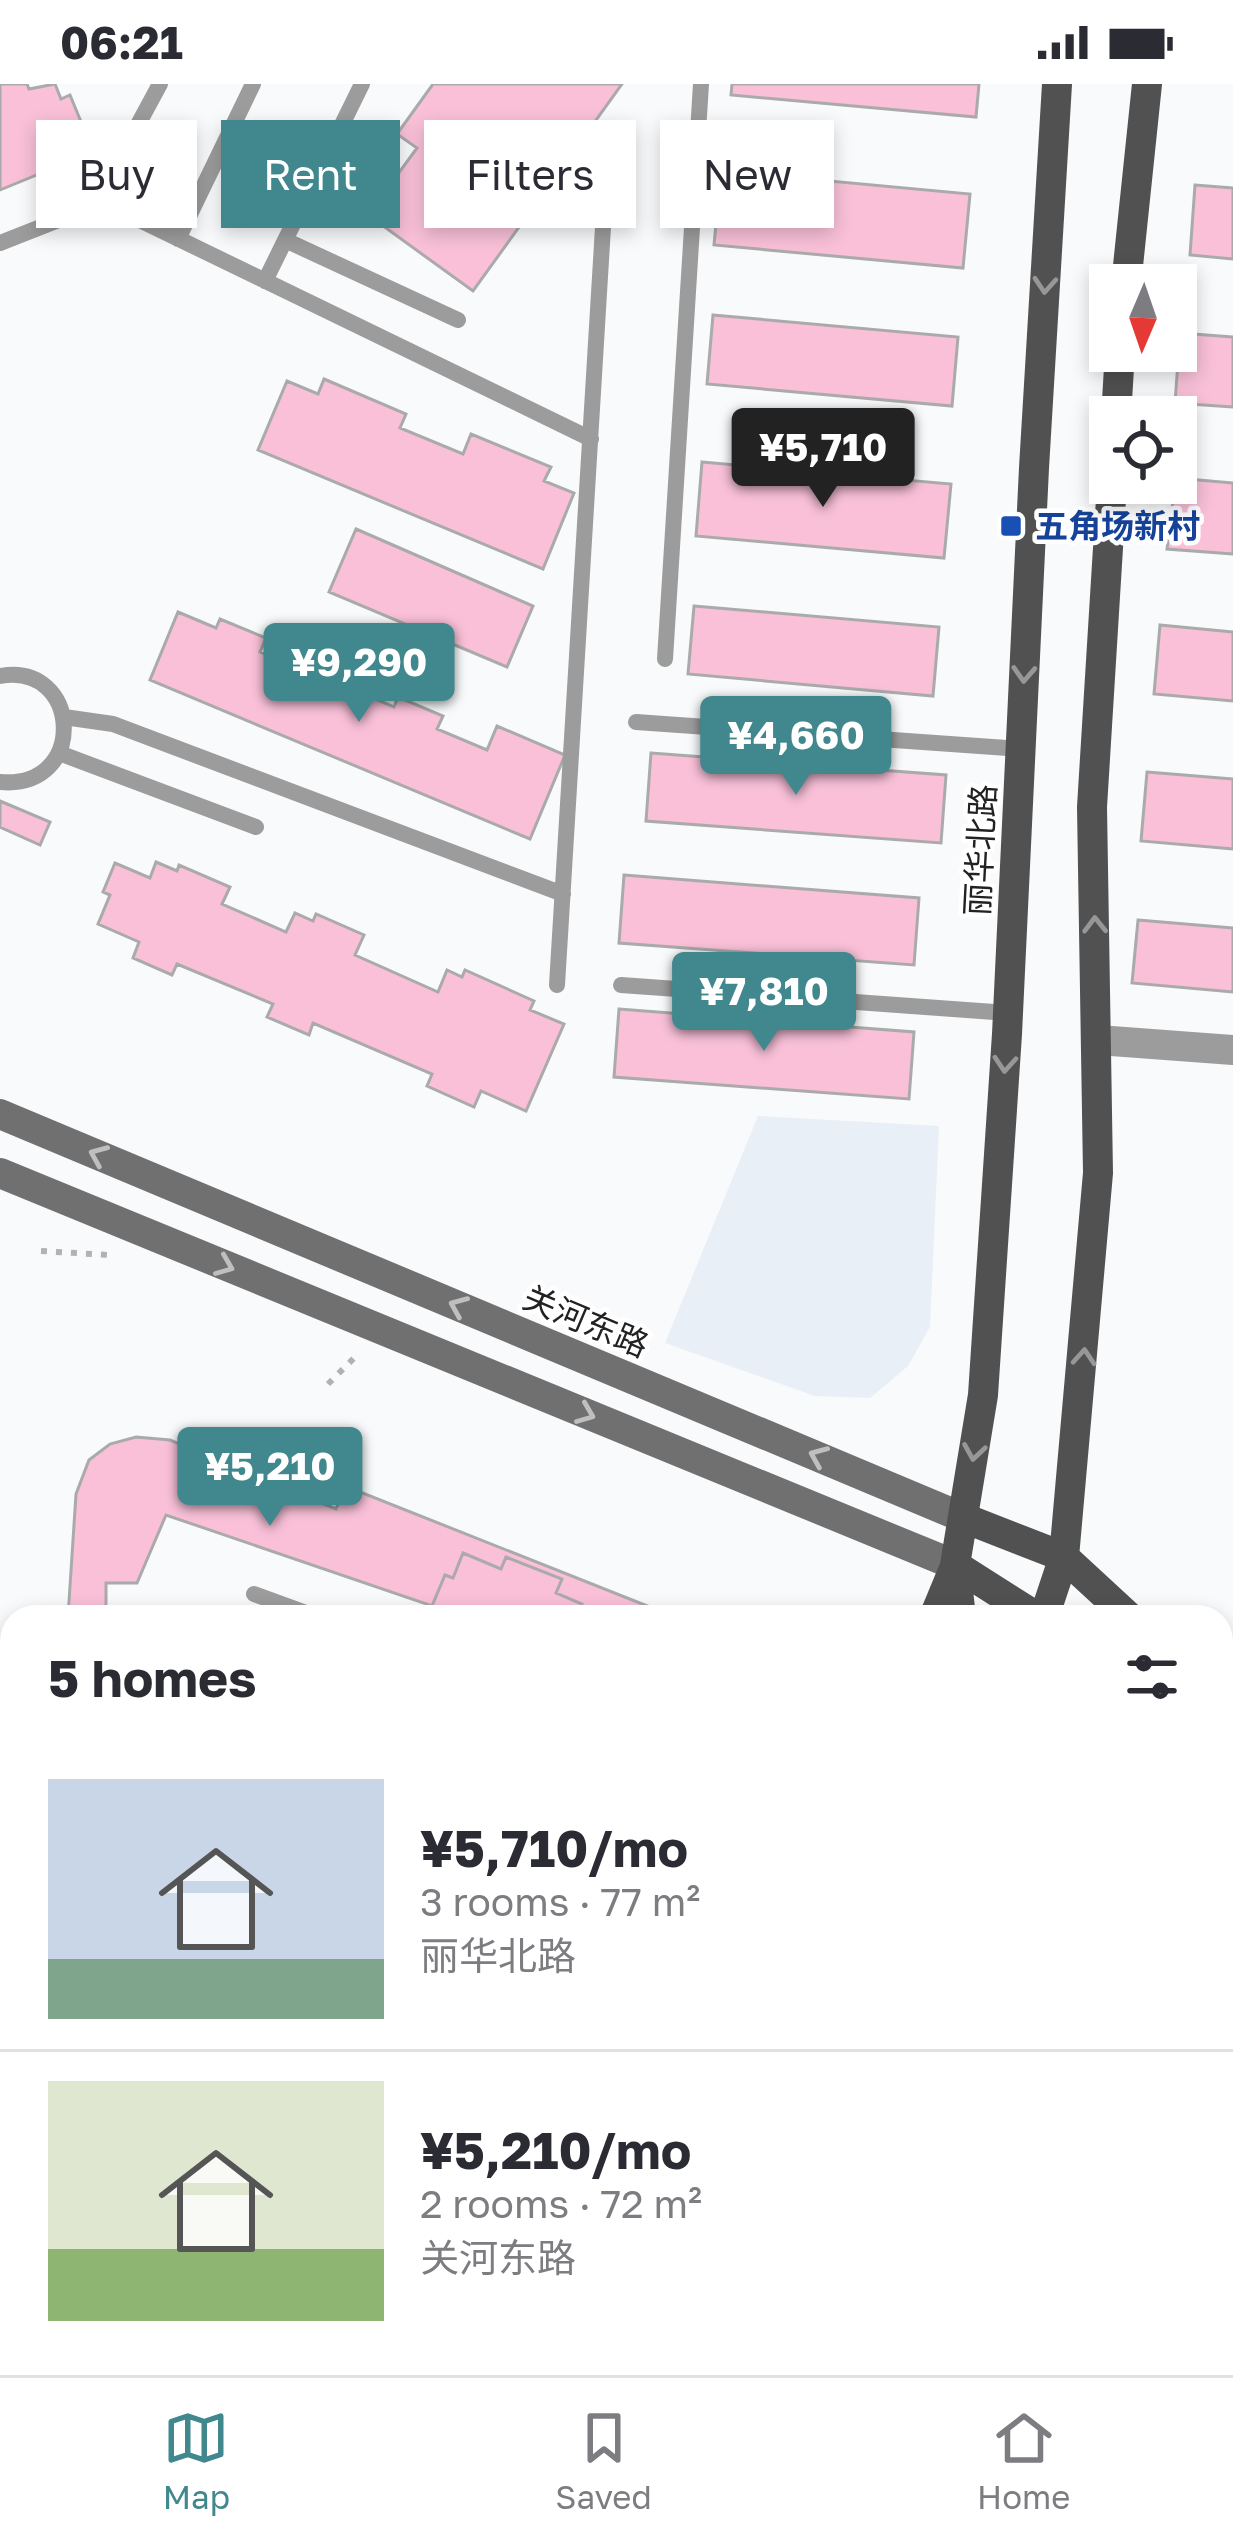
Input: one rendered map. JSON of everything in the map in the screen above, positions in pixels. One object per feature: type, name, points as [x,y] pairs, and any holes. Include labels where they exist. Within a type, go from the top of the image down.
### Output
[{"type":"main road","name":"丽华北路","points":[[960,1605],[955,1565],[983,1396],[1008,1013],[1057,84]]},
{"type":"main road","points":[[1128,264],[1147,84]]},
{"type":"main road","points":[[1045,1605],[1064,1557],[1098,1173],[1092,807],[1111,504]]},
{"type":"main road","name":"关河东路","points":[[0,1114],[1064,1557],[1116,1605]]},
{"type":"main road","points":[[0,1173],[955,1565],[1020,1605]]},
{"type":"main road","points":[[939,1605],[955,1565]]},
{"type":"street","points":[[1098,1040],[1233,1050]]},
{"type":"lane","points":[[141,120],[160,84]]},
{"type":"lane","points":[[178,238],[253,84]]},
{"type":"lane","points":[[265,281],[362,84]]},
{"type":"lane","points":[[665,659],[701,84]]},
{"type":"lane","points":[[0,243],[38,228]]},
{"type":"lane","points":[[157,228],[591,439]]},
{"type":"lane","points":[[557,985],[603,228]]},
{"type":"lane","points":[[285,240],[458,320]]},
{"type":"lane","points":[[0,676],[27,676],[44,685],[57,699],[65,735],[48,769],[24,781],[3,802]]},
{"type":"lane","points":[[64,717],[113,724],[563,895]]},
{"type":"lane","points":[[636,722],[1021,749]]},
{"type":"lane","points":[[59,753],[256,827]]},
{"type":"lane","points":[[0,782],[24,781]]},
{"type":"lane","points":[[621,985],[1008,1013]]},
{"type":"lane","points":[[254,1594],[284,1605]]},
{"type":"shaded area","points":[[758,1116],[939,1126],[930,1327],[908,1366],[870,1398],[815,1396],[665,1343]]},
{"type":"building","points":[[0,84],[27,84],[29,89],[55,84],[61,99],[70,95],[80,120],[36,120],[36,175],[0,190]]},
{"type":"building","points":[[433,84],[622,84],[596,120],[424,120],[424,228],[518,228],[473,291],[386,228],[400,228],[400,171],[417,148],[400,136]]},
{"type":"building","points":[[732,84],[979,84],[976,117],[731,95]]},
{"type":"building","points":[[834,181],[970,194],[963,268],[714,245],[716,228],[834,228]]},
{"type":"building","points":[[1195,185],[1233,188],[1233,259],[1190,255]]},
{"type":"building","points":[[713,315],[958,337],[952,406],[707,384]]},
{"type":"building","points":[[1197,334],[1233,337],[1233,407],[1197,405],[1197,396],[1176,396],[1177,372],[1197,372]]},
{"type":"building","points":[[324,379],[406,414],[400,428],[463,454],[471,434],[551,467],[544,481],[574,493],[543,569],[258,450],[287,381],[318,394]]},
{"type":"building","points":[[702,462],[951,484],[944,558],[696,536]]},
{"type":"building","points":[[1197,480],[1233,483],[1233,554],[1167,549],[1173,504],[1197,504]]},
{"type":"building","points":[[356,529],[533,606],[507,667],[329,592]]},
{"type":"building","points":[[694,606],[939,627],[933,696],[688,674]]},
{"type":"building","points":[[178,612],[216,628],[220,619],[266,638],[260,652],[315,674],[320,662],[366,680],[361,693],[394,707],[398,697],[443,716],[437,729],[487,750],[497,726],[565,755],[530,839],[150,680]]},
{"type":"building","points":[[1160,625],[1233,632],[1233,701],[1154,694]]},
{"type":"building","points":[[651,753],[946,775],[941,843],[646,821]]},
{"type":"building","points":[[1147,772],[1233,779],[1233,849],[1141,841]]},
{"type":"building","points":[[0,801],[50,822],[40,845],[0,827]]},
{"type":"building","points":[[156,862],[177,871],[179,865],[230,887],[222,904],[286,932],[295,913],[313,921],[316,914],[364,935],[355,955],[438,992],[447,970],[462,977],[465,970],[534,1001],[530,1010],[564,1024],[526,1111],[481,1091],[474,1107],[427,1086],[432,1074],[313,1023],[309,1035],[267,1017],[273,1004],[177,964],[172,975],[133,958],[139,942],[98,924],[110,895],[103,892],[115,863],[150,878]]},
{"type":"building","points":[[624,875],[919,898],[914,965],[619,943]]},
{"type":"building","points":[[1138,920],[1233,928],[1233,992],[1132,983]]},
{"type":"building","points":[[619,1009],[914,1032],[909,1099],[614,1077]]},
{"type":"building","points":[[136,1437],[170,1440],[336,1509],[345,1486],[645,1605],[582,1605],[556,1593],[562,1579],[506,1557],[501,1569],[463,1553],[453,1578],[445,1575],[429,1605],[166,1515],[137,1583],[106,1583],[106,1605],[69,1605],[76,1494],[89,1460],[110,1444]]},
{"type":"building","points":[[463,1553],[501,1569],[506,1557],[562,1579],[556,1593],[582,1604],[432,1605],[445,1575],[453,1578]]},
{"type":"place","name":"五角场新村","points":[[1011,526]]}]
